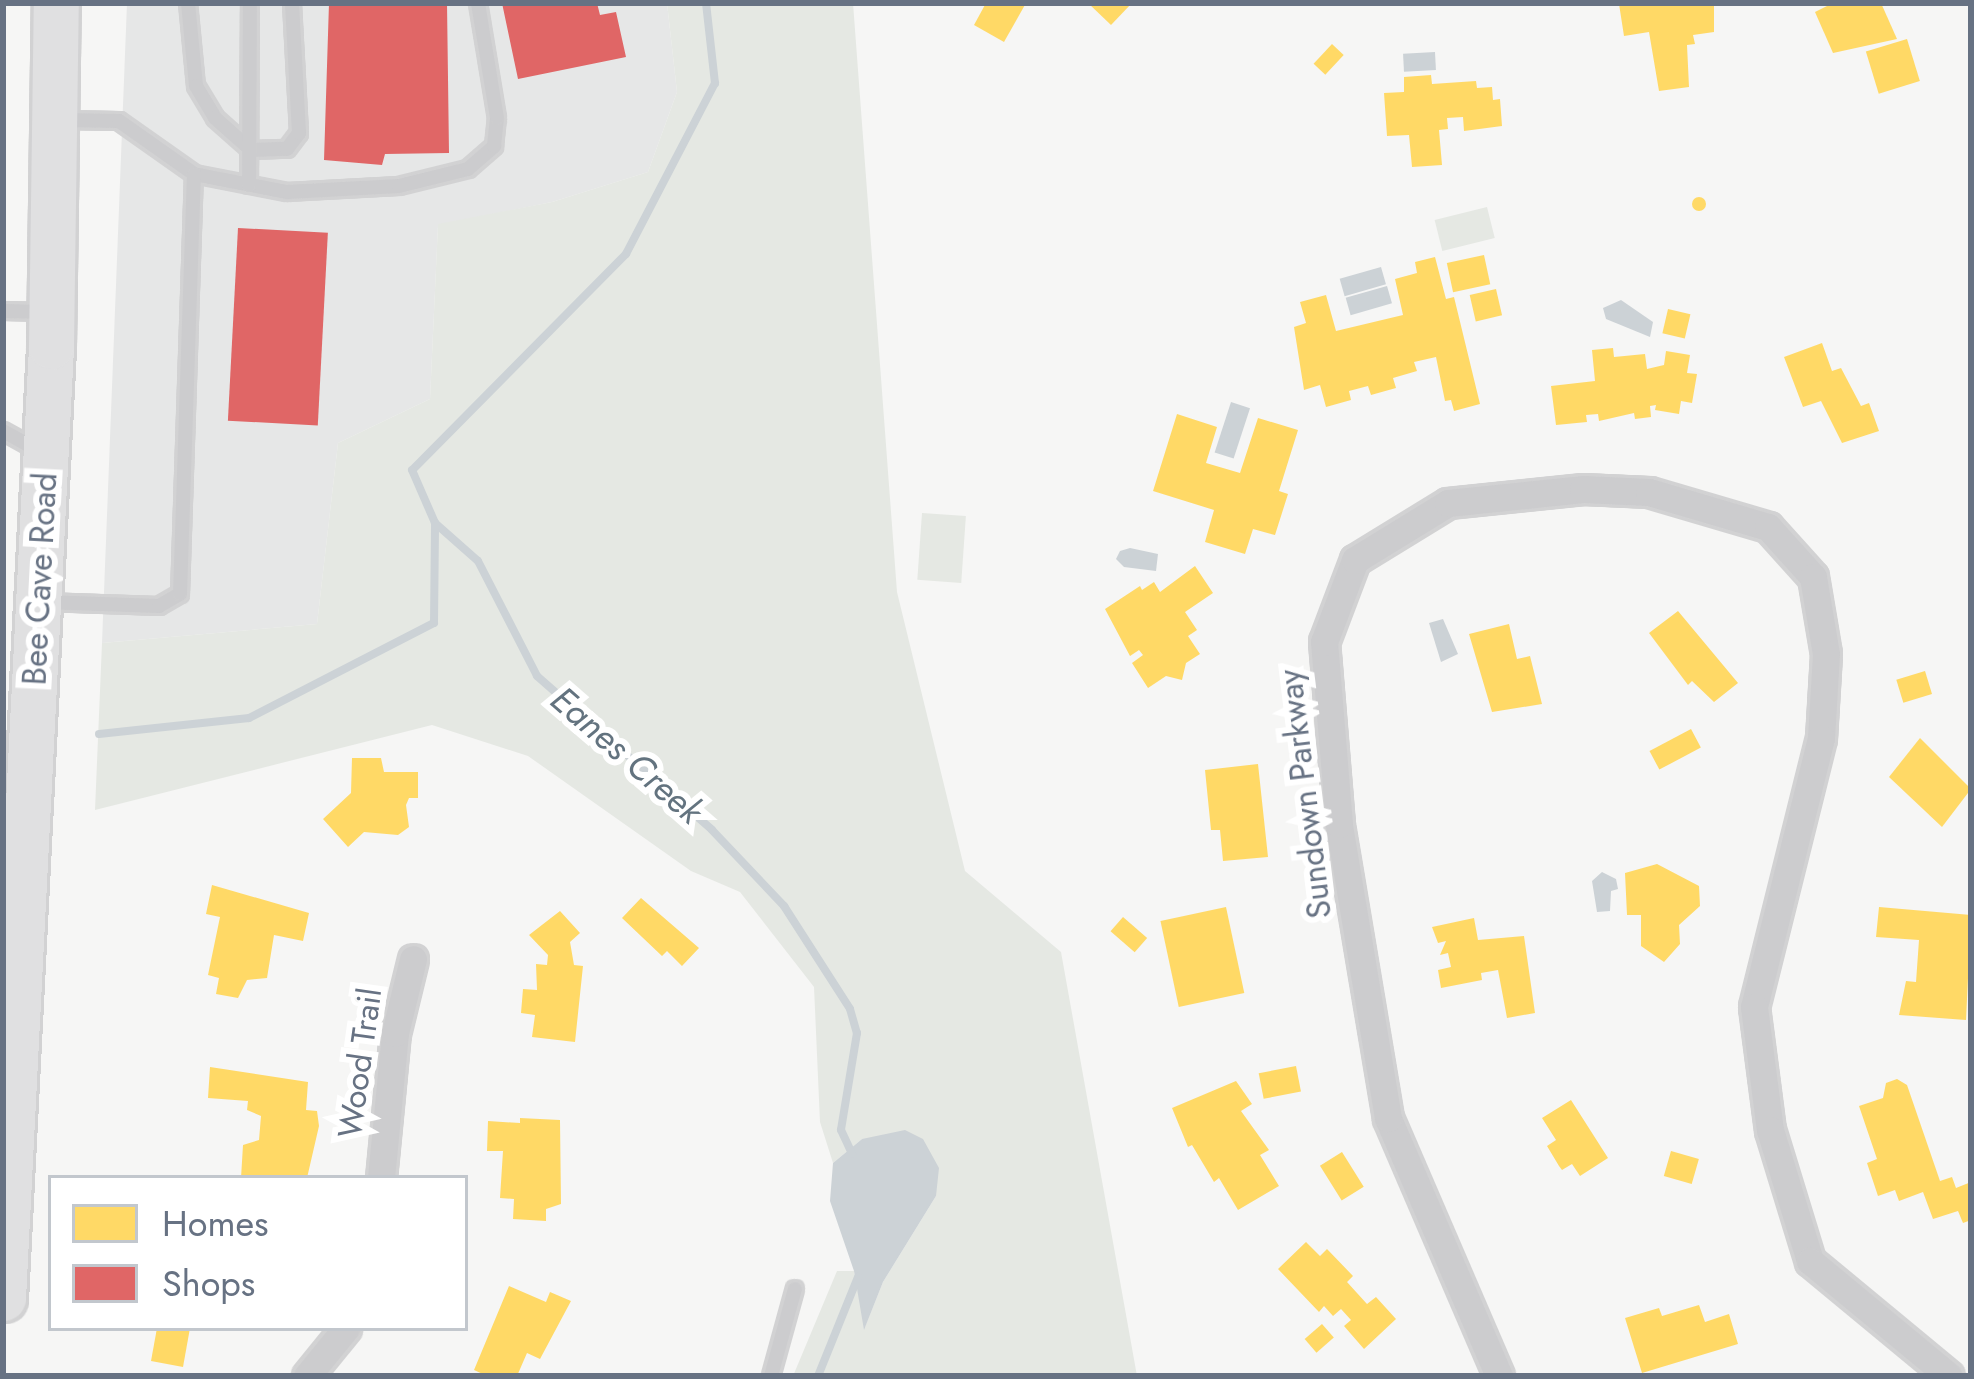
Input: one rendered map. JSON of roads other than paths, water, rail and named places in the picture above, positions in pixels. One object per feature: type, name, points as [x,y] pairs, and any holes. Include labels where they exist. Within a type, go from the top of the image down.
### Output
[{"type":"main road","name":"Bee Cave Road","points":[[3,1298],[52,312],[56,3]]},
{"type":"street","name":"Sundown Parkway","points":[[1499,1376],[1388,1118],[1339,824],[1324,643],[1355,560],[1448,503],[1583,489],[1648,492],[1768,526],[1813,577],[1826,654],[1821,738],[1754,1007],[1770,1130],[1810,1261],[1949,1376]]},
{"type":"street","name":"Wood Trail","points":[[380,1175],[395,1033],[413,959]]},
{"type":"street","points":[[307,1376],[344,1331]]},
{"type":"lane","points":[[188,3],[196,86],[215,118],[250,150],[287,149],[299,133],[292,3]]},
{"type":"lane","points":[[249,185],[250,3]]},
{"type":"lane","points":[[57,120],[131,126],[194,173],[287,192],[399,186],[467,169],[494,146],[497,118],[478,3]]},
{"type":"lane","points":[[38,602],[159,606],[180,594],[194,173]]},
{"type":"lane","points":[[3,311],[52,312]]},
{"type":"lane","points":[[3,431],[46,456]]},
{"type":"lane","points":[[770,1376],[795,1289]]},
{"type":"waterway","name":"Eanes Creek","points":[[706,3],[715,83],[626,254],[412,470],[435,523],[478,561],[537,676],[712,830],[784,906],[850,1009],[857,1033],[841,1130],[852,1154]]},
{"type":"waterway","points":[[99,734],[249,718],[434,623],[435,523]]},
{"type":"waterway","name":"Eanes Creek","points":[[818,1376],[858,1277]]}]
